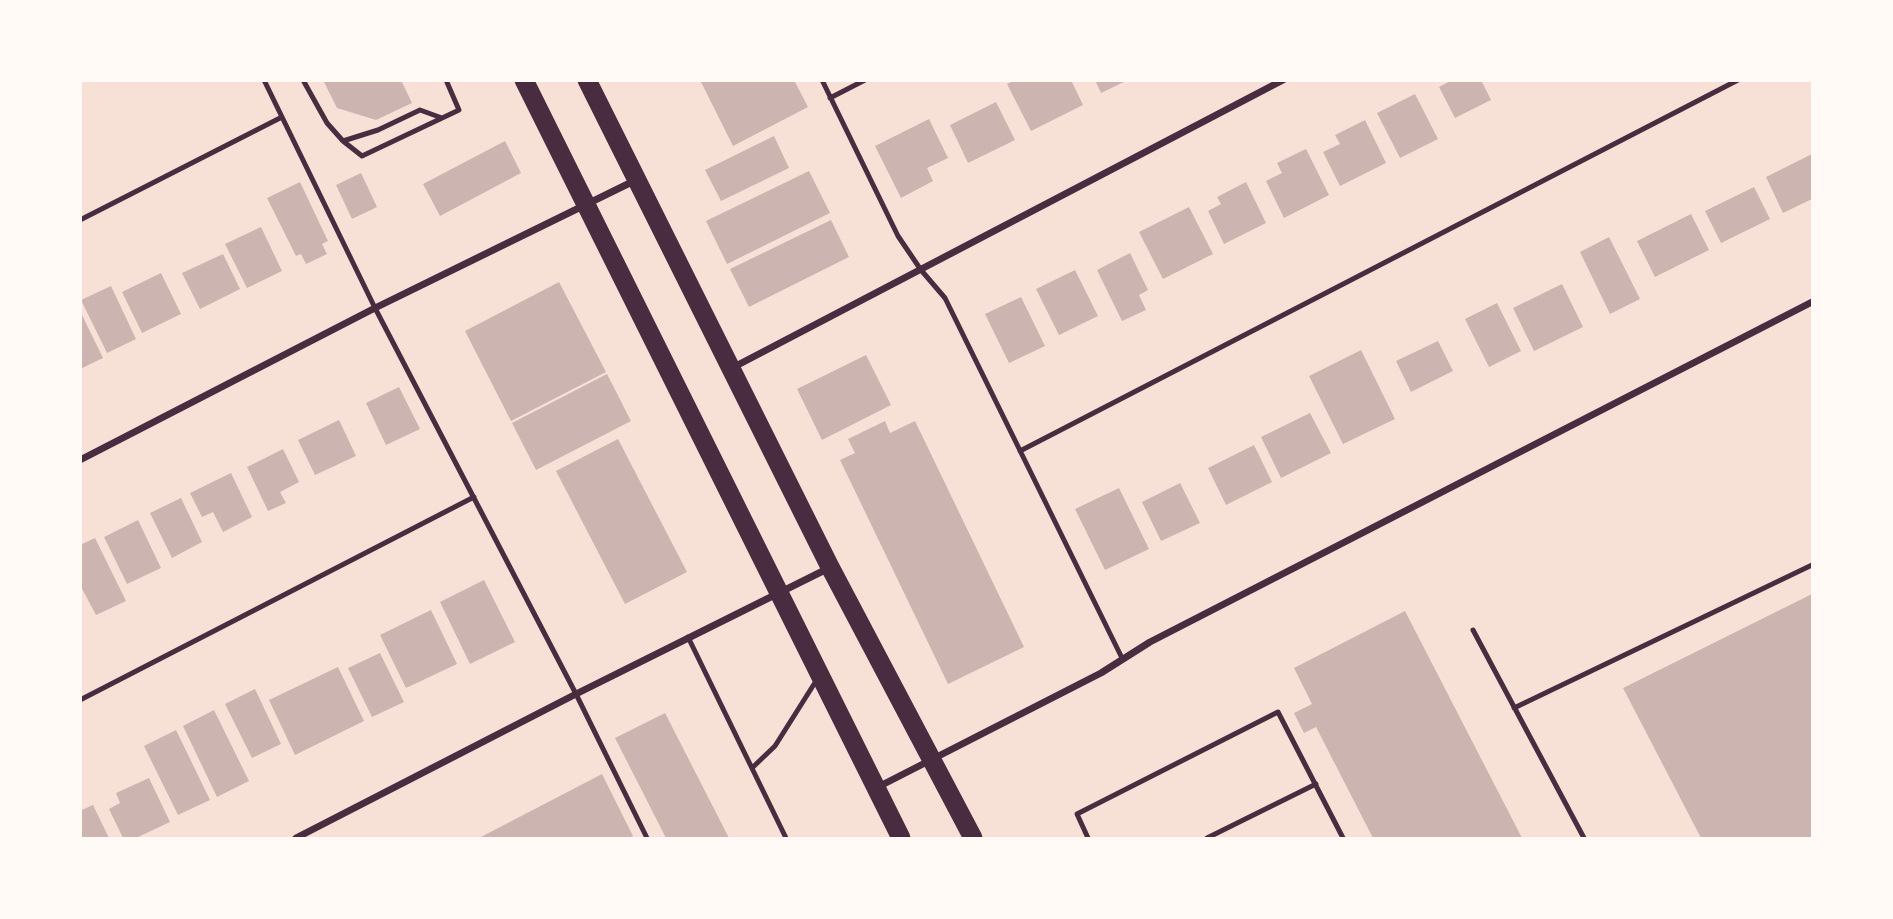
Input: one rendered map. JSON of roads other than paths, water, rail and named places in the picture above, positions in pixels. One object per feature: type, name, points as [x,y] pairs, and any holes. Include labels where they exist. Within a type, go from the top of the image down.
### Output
[{"type":"highway","points":[[524,80],[901,838]]},
{"type":"highway","points":[[587,80],[830,567],[973,838]]},
{"type":"street","points":[[731,369],[1283,80]]},
{"type":"street","points":[[80,460],[375,308],[637,180]]},
{"type":"street","points":[[876,789],[1101,673],[1150,642],[1812,302]]},
{"type":"street","points":[[296,838],[830,567]]},
{"type":"lane","points":[[264,80],[375,308],[576,694],[647,838]]},
{"type":"lane","points":[[303,80],[327,122],[343,141],[362,156],[459,110],[446,80]]},
{"type":"lane","points":[[821,80],[898,236],[921,270],[945,298],[1122,659]]},
{"type":"lane","points":[[830,98],[865,80]]},
{"type":"lane","points":[[1020,451],[1738,80]]},
{"type":"lane","points":[[343,141],[378,130],[420,110],[442,118]]},
{"type":"lane","points":[[80,220],[282,117]]},
{"type":"lane","points":[[80,700],[474,497]]},
{"type":"lane","points":[[1514,708],[1812,565]]},
{"type":"lane","points":[[1473,630],[1584,838]]},
{"type":"lane","points":[[688,637],[786,838]]},
{"type":"lane","points":[[752,768],[775,746],[819,675]]},
{"type":"lane","points":[[1088,838],[1077,814],[1278,712],[1343,838]]},
{"type":"lane","points":[[1207,838],[1315,785]]}]
